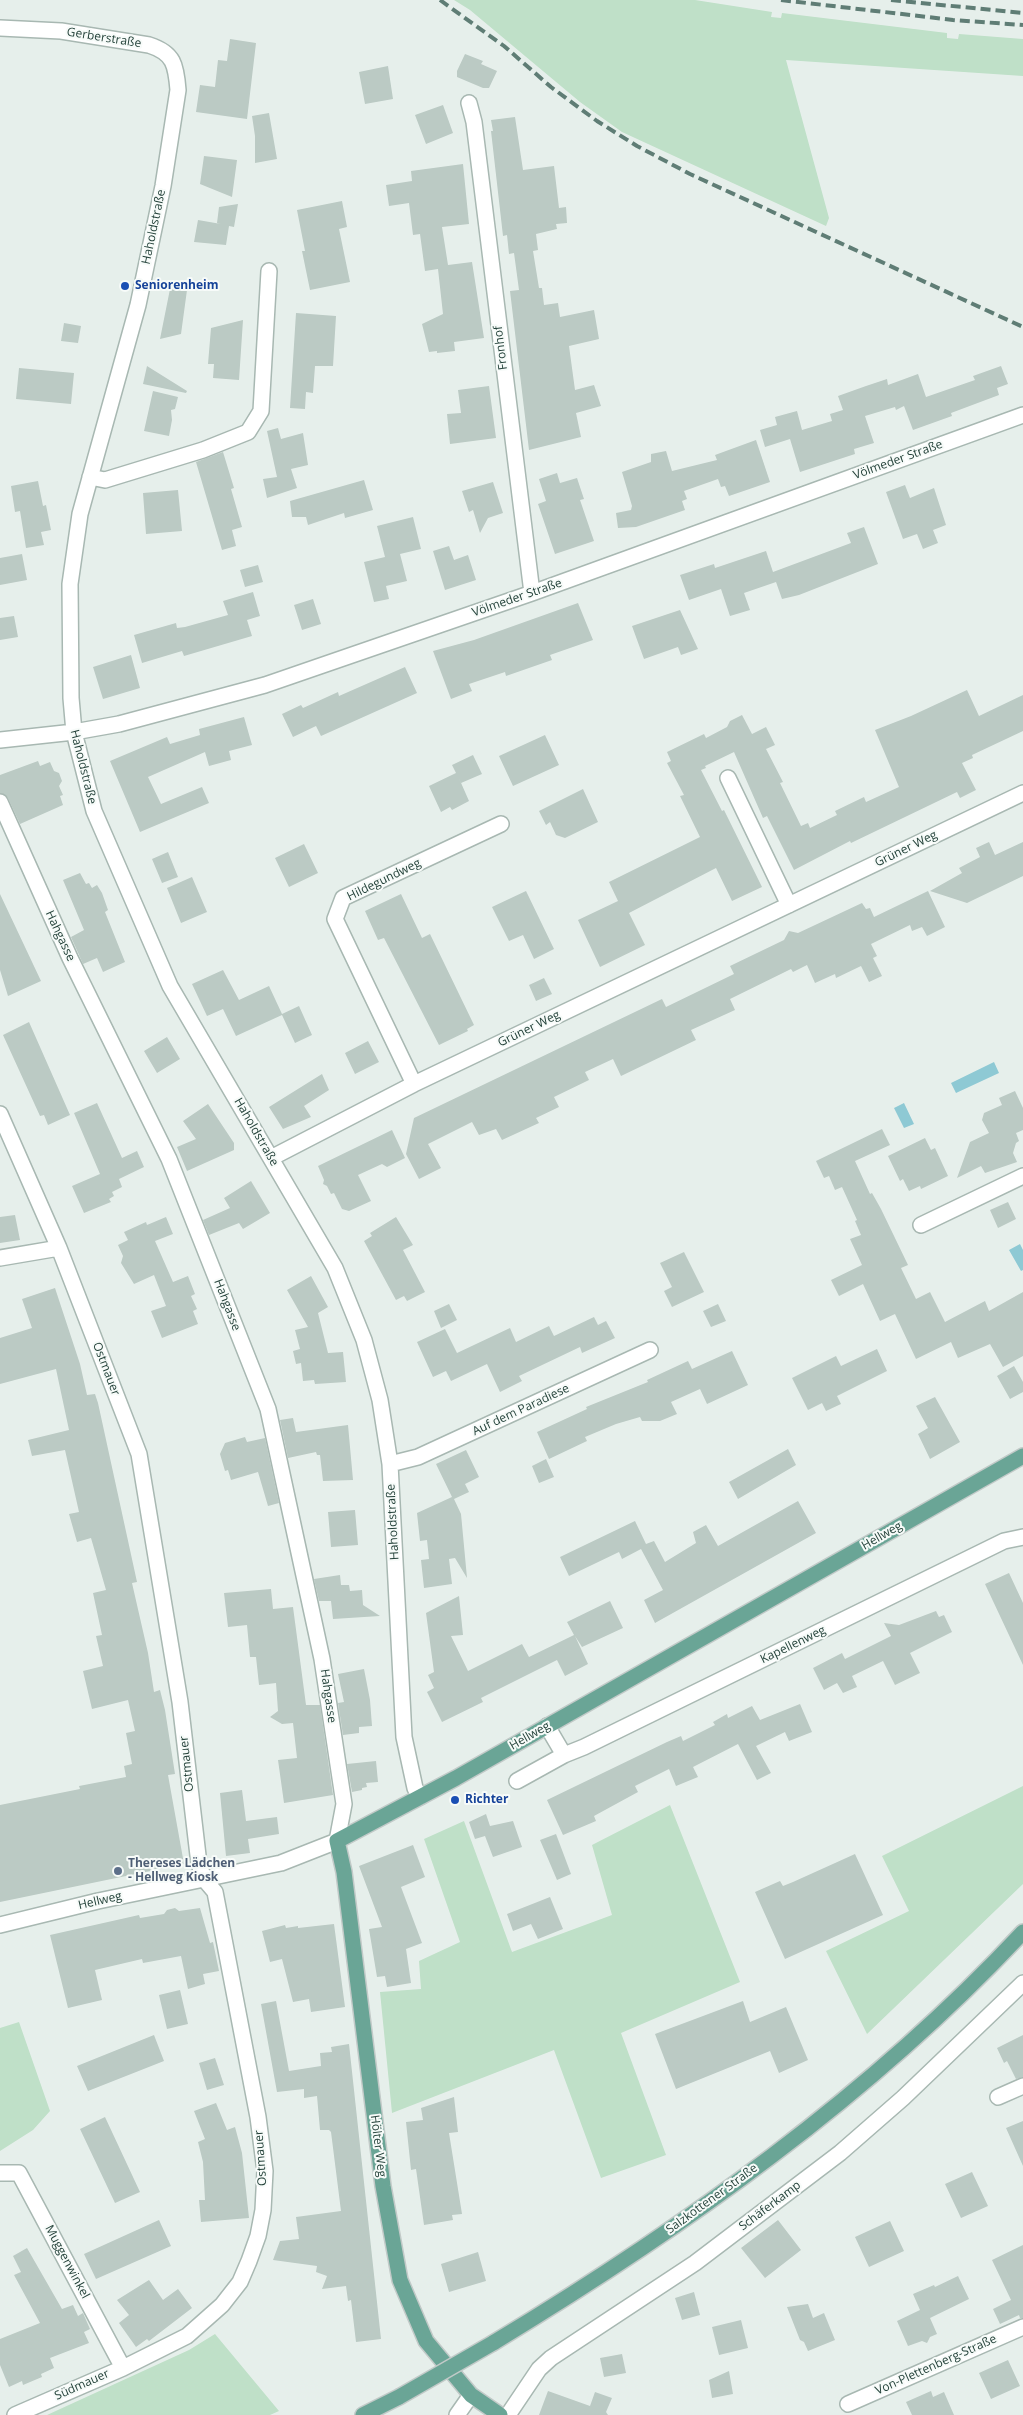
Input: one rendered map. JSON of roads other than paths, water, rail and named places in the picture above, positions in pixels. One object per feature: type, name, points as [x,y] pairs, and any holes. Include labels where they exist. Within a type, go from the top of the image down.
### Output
[{"type":"main road","name":"Hellweg","points":[[337,1841],[547,1726],[1023,1456]]},
{"type":"main road","name":"Hölter Weg","points":[[337,1841],[344,1872],[383,2186],[400,2280],[426,2341],[472,2395],[500,2415]]},
{"type":"main road","name":"Salzkottener Straße","points":[[363,2415],[493,2343],[575,2293],[744,2177],[879,2069],[1023,1932]]},
{"type":"street","name":"Gerberstraße","points":[[0,28],[61,31],[125,40],[162,49],[172,58],[177,74],[178,90]]},
{"type":"street","name":"Haholdstraße","points":[[178,90],[163,186],[138,305],[80,514],[70,584],[71,698],[74,732],[94,811],[170,986],[335,1268],[364,1340],[380,1400],[390,1464],[404,1737],[415,1788],[420,1797]]},
{"type":"street","name":"Fronhof","points":[[469,103],[475,132],[532,593]]},
{"type":"street","points":[[90,477],[105,480],[204,450],[248,432],[261,411],[269,271]]},
{"type":"street","name":"Völmeder Straße","points":[[0,740],[74,732],[119,724],[264,685],[532,593],[1023,414]]},
{"type":"street","points":[[728,778],[789,905]]},
{"type":"street","name":"Grüner Weg","points":[[272,1158],[414,1084],[1023,793]]},
{"type":"street","name":"Hahgasse","points":[[0,802],[70,958],[170,1159],[268,1409],[322,1659],[344,1804],[337,1841]]},
{"type":"street","name":"Hildegundweg","points":[[414,1084],[335,919],[343,898],[501,824]]},
{"type":"street","name":"Ostmauer","points":[[0,1114],[59,1248],[139,1454],[180,1702],[199,1864],[204,1879],[215,1892],[258,2117],[265,2171],[263,2210],[258,2236],[240,2282],[222,2305],[186,2336],[123,2368]]},
{"type":"street","points":[[921,1225],[1023,1176]]},
{"type":"street","points":[[0,1258],[59,1248]]},
{"type":"street","name":"Auf dem Paradiese","points":[[390,1464],[418,1457],[650,1350]]},
{"type":"street","name":"Kapellenweg","points":[[517,1782],[564,1755],[584,1748],[1004,1541],[1023,1538]]},
{"type":"street","points":[[547,1726],[564,1755]]},
{"type":"street","name":"Hellweg","points":[[0,1925],[281,1863],[337,1841]]},
{"type":"street","name":"Schäferkamp","points":[[508,2415],[539,2369],[551,2358],[695,2263],[840,2153],[903,2098],[1023,1983]]},
{"type":"street","points":[[998,2097],[1023,2086]]},
{"type":"street","name":"Muggenwinkel","points":[[0,2174],[19,2173],[123,2368]]},
{"type":"street","name":"Von-Plettenberg-Straße","points":[[848,2404],[1023,2327]]},
{"type":"street","name":"Südmauer","points":[[15,2415],[123,2368]]},
{"type":"street","points":[[457,2415],[472,2395]]},
{"type":"water","points":[[994,1062],[999,1073],[956,1093],[951,1083]]},
{"type":"water","points":[[904,1103],[914,1124],[904,1128],[894,1108]]},
{"type":"water","points":[[1020,1244],[1023,1250],[1023,1270],[1021,1271],[1009,1250]]},
{"type":"railway","points":[[440,0],[504,46],[551,87],[597,121],[637,146],[690,174],[1023,327]]},
{"type":"railway","points":[[781,0],[953,20],[1023,25]]},
{"type":"railway","points":[[891,0],[1023,13]]},
{"type":"place","name":"Seniorenheim","points":[[125,286]]},
{"type":"place","name":"Richter","points":[[455,1800]]},
{"type":"place","name":"Thereses Lädchen - Hellweg Kiosk","points":[[118,1871]]}]
